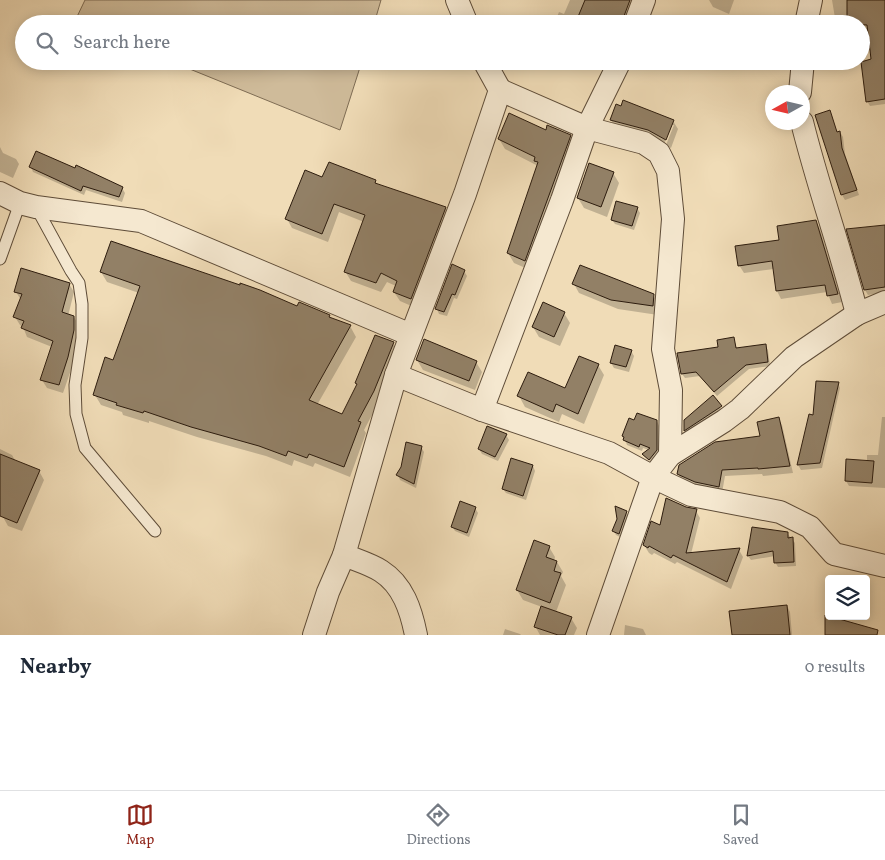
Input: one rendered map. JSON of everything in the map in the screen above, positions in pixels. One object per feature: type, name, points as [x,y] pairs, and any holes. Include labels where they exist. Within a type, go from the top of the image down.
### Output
[{"type":"street","points":[[457,0],[463,15]]},
{"type":"street","points":[[638,15],[644,0]]},
{"type":"street","points":[[808,15],[811,0]]},
{"type":"street","points":[[489,70],[500,90],[587,128],[644,142],[660,153],[668,171],[673,219],[663,349],[671,390],[670,455]]},
{"type":"street","points":[[482,410],[562,200],[587,128],[616,70]]},
{"type":"street","points":[[800,85],[801,70]]},
{"type":"street","points":[[314,635],[328,592],[344,555],[396,375],[465,194],[500,90]]},
{"type":"street","points":[[804,130],[858,314]]},
{"type":"street","points":[[0,193],[28,205],[140,221],[411,335]]},
{"type":"street","points":[[598,635],[653,477],[670,455],[740,409],[794,357],[858,314],[885,302]]},
{"type":"street","points":[[396,375],[482,410],[609,453],[690,495],[780,512],[810,527],[834,554],[885,566]]},
{"type":"street","points":[[344,555],[381,571],[395,584],[408,602],[416,635]]},
{"type":"lane","points":[[0,259],[28,205],[79,283],[82,304],[82,338],[76,385],[76,414],[85,448],[155,531]]},
{"type":"shaded area","points":[[85,0],[381,0],[377,15],[78,15]]},
{"type":"shaded area","points":[[192,70],[359,70],[340,130]]},
{"type":"building","points":[[585,0],[630,0],[624,15],[579,15]]},
{"type":"building","points":[[847,0],[885,0],[885,99],[866,102],[862,70],[870,70],[870,15],[847,15]]},
{"type":"building","points":[[623,100],[674,120],[666,140],[648,130],[610,120],[616,104],[621,106]]},
{"type":"building","points":[[830,110],[837,132],[840,131],[842,148],[857,190],[841,195],[815,115]]},
{"type":"building","points":[[509,113],[546,130],[547,125],[571,135],[525,261],[507,253],[538,162],[534,161],[535,157],[498,139]]},
{"type":"building","points":[[36,151],[75,168],[76,165],[123,187],[119,197],[83,186],[81,191],[29,167]]},
{"type":"building","points":[[329,162],[376,180],[375,183],[446,207],[411,299],[393,292],[397,281],[381,273],[376,283],[344,272],[365,215],[334,204],[322,234],[285,219],[305,170],[322,177]]},
{"type":"building","points":[[589,163],[614,172],[601,207],[577,198]]},
{"type":"building","points":[[616,201],[638,207],[632,226],[611,220]]},
{"type":"building","points":[[816,220],[838,294],[827,296],[825,285],[776,291],[772,261],[738,266],[735,246],[779,240],[777,226]]},
{"type":"building","points":[[885,225],[885,287],[864,290],[846,229]]},
{"type":"building","points":[[111,241],[240,285],[240,283],[297,306],[299,302],[330,315],[329,317],[351,325],[309,400],[342,414],[357,384],[355,383],[375,335],[394,342],[374,391],[358,421],[361,422],[344,467],[309,454],[307,458],[288,451],[286,456],[144,411],[143,413],[116,405],[117,403],[93,395],[105,357],[113,360],[140,286],[100,272]]},
{"type":"building","points":[[452,264],[465,270],[455,295],[452,294],[444,312],[435,309]]},
{"type":"building","points":[[580,265],[654,294],[653,306],[611,300],[572,284]]},
{"type":"building","points":[[21,268],[70,283],[62,312],[74,316],[74,330],[59,385],[40,380],[53,341],[21,328],[24,321],[13,317],[22,294],[14,292]]},
{"type":"building","points":[[543,302],[565,312],[554,337],[532,327]]},
{"type":"building","points":[[734,337],[736,348],[766,344],[768,362],[746,365],[714,392],[696,372],[681,374],[677,353],[718,347],[717,340]]},
{"type":"building","points":[[424,339],[477,361],[469,381],[416,360]]},
{"type":"building","points":[[615,345],[632,350],[626,367],[610,363]]},
{"type":"building","points":[[579,356],[599,364],[578,414],[556,404],[553,412],[517,396],[528,372],[565,388]]},
{"type":"building","points":[[816,381],[839,382],[820,463],[797,465],[809,414],[813,415]]},
{"type":"building","points":[[713,395],[722,406],[684,431],[684,420]]},
{"type":"building","points":[[637,413],[657,420],[657,450],[649,460],[642,454],[650,448],[640,444],[639,447],[623,440],[624,437],[622,436],[629,418],[634,420]]},
{"type":"building","points":[[779,417],[790,466],[722,470],[719,487],[695,482],[677,474],[679,465],[715,442],[760,436],[757,422]]},
{"type":"building","points":[[487,426],[507,434],[495,457],[478,449]]},
{"type":"building","points":[[406,442],[422,446],[414,484],[396,475],[401,467]]},
{"type":"building","points":[[0,454],[40,470],[17,523],[0,516]]},
{"type":"building","points":[[511,458],[533,465],[523,496],[502,489]]},
{"type":"building","points":[[846,459],[874,461],[872,483],[845,481]]},
{"type":"building","points":[[666,498],[686,507],[697,509],[686,553],[740,548],[727,582],[673,555],[671,558],[649,546],[648,548],[643,545],[651,521],[660,525]]},
{"type":"building","points":[[460,501],[476,507],[467,533],[451,527]]},
{"type":"building","points":[[615,506],[627,511],[619,534],[612,531],[617,519]]},
{"type":"building","points":[[752,527],[788,532],[788,538],[793,537],[794,562],[774,563],[773,551],[747,556]]},
{"type":"building","points":[[534,540],[550,546],[546,557],[557,561],[554,571],[561,573],[550,603],[516,590]]},
{"type":"building","points":[[787,605],[790,635],[732,635],[729,611]]},
{"type":"building","points":[[541,606],[572,617],[565,635],[558,635],[534,627]]},
{"type":"building","points":[[825,620],[843,620],[878,630],[877,635],[825,635]]}]
